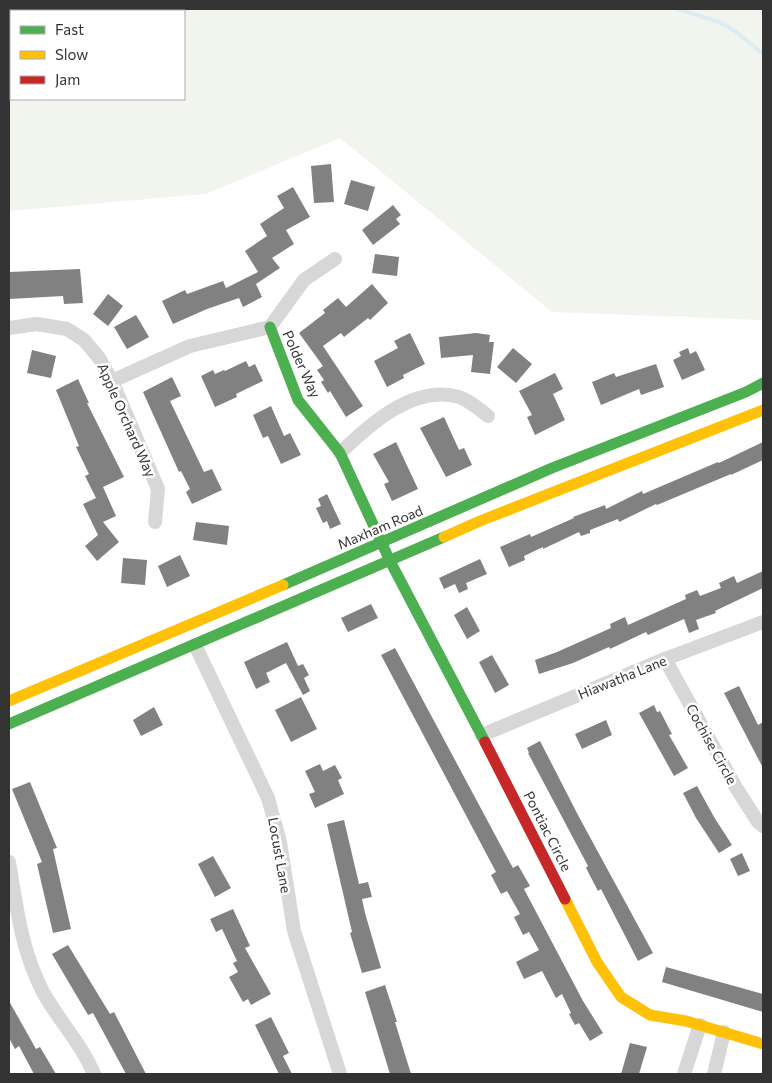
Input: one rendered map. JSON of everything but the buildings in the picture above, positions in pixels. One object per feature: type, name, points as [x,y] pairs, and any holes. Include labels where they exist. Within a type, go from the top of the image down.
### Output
[{"type":"main road","name":"Polder Way","points":[[270,327],[298,400],[340,453],[381,544]]},
{"type":"main road","name":"Maxham Road","points":[[9,701],[381,544],[552,468],[746,392],[763,383]]},
{"type":"main road","points":[[9,724],[480,521],[763,410]]},
{"type":"main road","name":"Pontiac Circle","points":[[381,544],[482,735],[597,962],[621,997],[650,1015],[700,1025],[763,1044]]},
{"type":"street","points":[[112,381],[190,346],[270,327],[304,280],[335,259]]},
{"type":"street","name":"Apple Orchard Way","points":[[9,328],[38,324],[67,330],[84,340],[99,358],[112,381],[158,489],[155,522]]},
{"type":"street","points":[[340,453],[381,418],[399,406],[421,397],[437,394],[460,398],[488,416]]},
{"type":"street","name":"Hiawatha Lane","points":[[482,735],[665,659],[763,622]]},
{"type":"street","name":"Locust Lane","points":[[195,644],[268,798],[280,842],[294,931],[340,1074]]},
{"type":"street","name":"Cochise Circle","points":[[665,659],[735,786],[758,822],[763,826]]},
{"type":"street","points":[[9,862],[22,938],[32,968],[44,994],[87,1056],[94,1074]]},
{"type":"street","points":[[684,1074],[700,1025]]},
{"type":"street","points":[[714,1074],[724,1032]]},
{"type":"shaded area","points":[[9,9],[760,9],[763,11],[763,320],[552,312],[340,138],[206,194],[9,211]]},
{"type":"waterway","points":[[678,9],[719,22],[735,31],[763,54]]},
{"type":"traffic: fast","points":[[270,327],[298,400],[340,453],[390,561],[485,742]]},
{"type":"traffic: fast","points":[[283,585],[552,468],[746,392],[763,383]]},
{"type":"traffic: fast","points":[[9,724],[444,537]]},
{"type":"traffic: slow","points":[[444,537],[480,521],[763,410]]},
{"type":"traffic: slow","points":[[9,701],[283,585]]},
{"type":"traffic: slow","points":[[565,899],[597,962],[621,997],[650,1015],[686,1021],[763,1044]]},
{"type":"traffic: jam","points":[[485,742],[565,899]]}]
